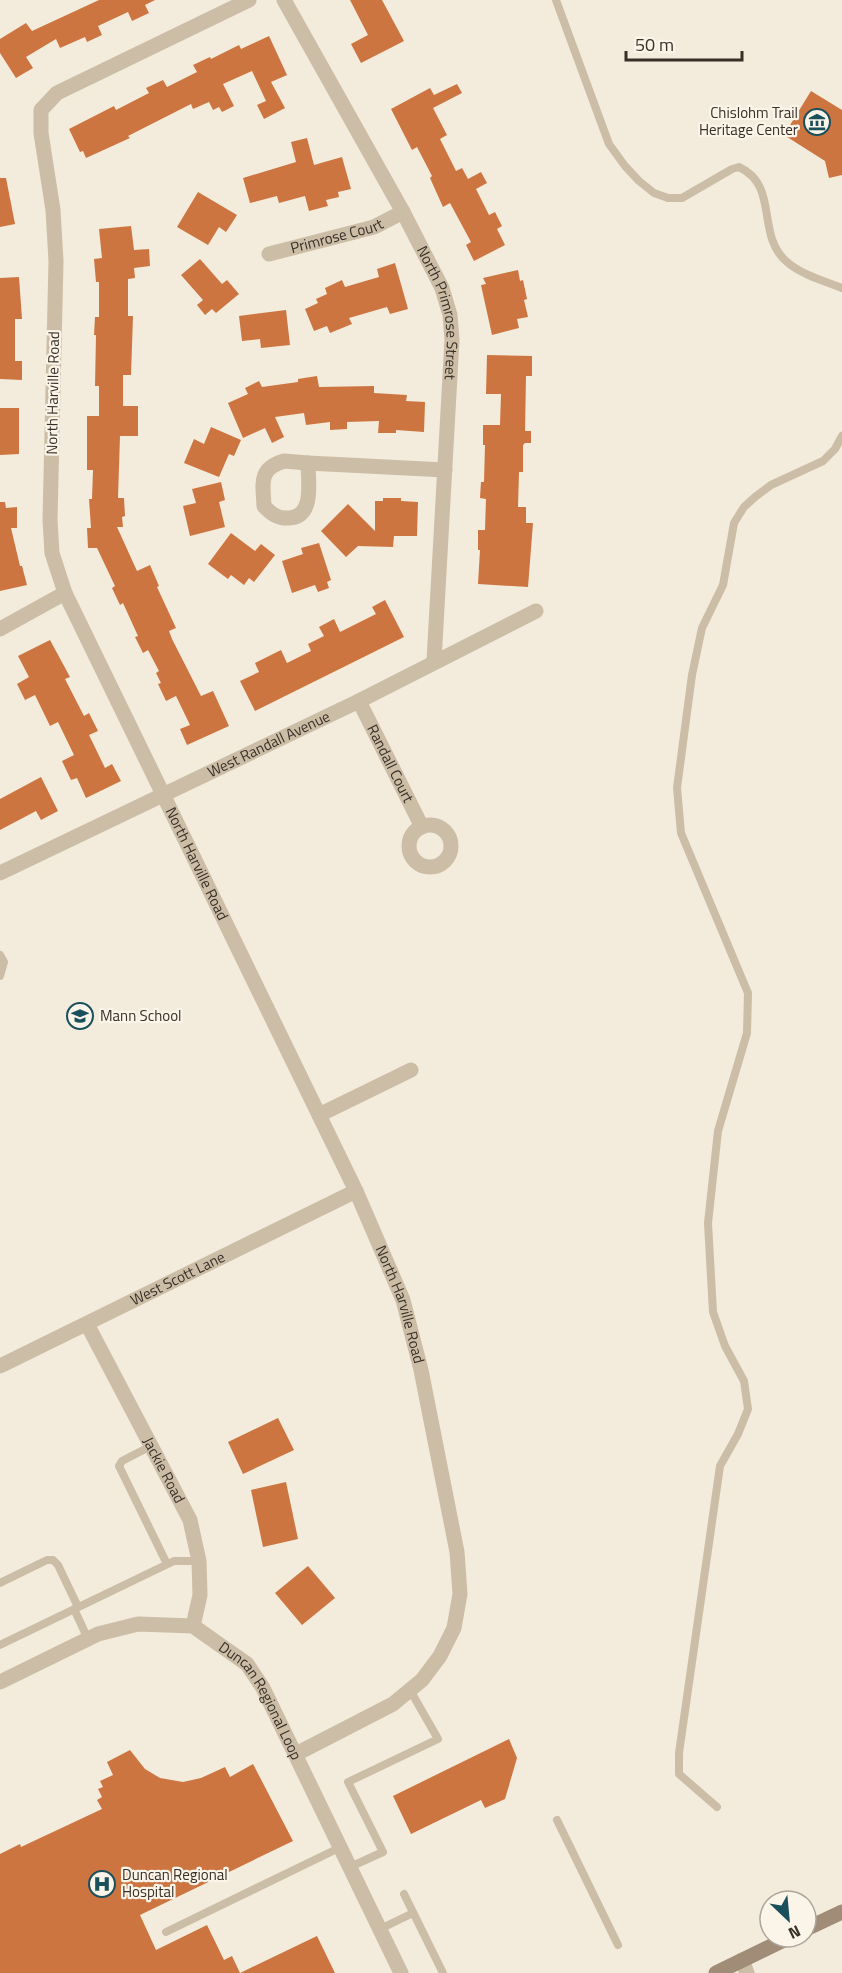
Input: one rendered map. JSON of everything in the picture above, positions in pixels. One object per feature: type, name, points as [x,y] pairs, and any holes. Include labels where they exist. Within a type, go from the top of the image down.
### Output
[{"type":"main road","points":[[818,1923],[842,1912]]},
{"type":"main road","points":[[716,1973],[744,1967],[772,1949]]},
{"type":"street","name":"North Harville Road","points":[[249,0],[57,93],[41,110],[41,133],[53,210],[56,261],[50,520],[52,553],[64,593],[164,793],[356,1191],[403,1300],[421,1370],[457,1552],[460,1594],[454,1628],[440,1656],[422,1680],[393,1704],[296,1754]]},
{"type":"street","name":"North Primrose Street","points":[[284,0],[403,212],[442,288],[450,315],[452,340],[434,661]]},
{"type":"street","name":"Primrose Court","points":[[268,254],[374,227],[403,212]]},
{"type":"street","points":[[308,463],[445,470]]},
{"type":"street","points":[[0,629],[64,593]]},
{"type":"street","name":"West Randall Avenue","points":[[0,873],[359,701],[536,611]]},
{"type":"street","name":"Randall Court","points":[[359,701],[422,827]]},
{"type":"street","points":[[319,1115],[411,1070]]},
{"type":"street","name":"West Scott Lane","points":[[0,1366],[356,1191]]},
{"type":"street","name":"Jackie Road","points":[[87,1324],[190,1520],[199,1561],[200,1595],[193,1626]]},
{"type":"street","points":[[0,1682],[88,1639],[138,1624],[193,1626]]},
{"type":"street","name":"Duncan Regional Loop","points":[[193,1626],[246,1664],[263,1688],[401,1973]]},
{"type":"lane","points":[[556,0],[609,144],[632,173],[654,193],[668,198],[682,198],[732,169],[739,167],[750,172],[764,191],[771,237],[780,255],[797,270],[842,288]]},
{"type":"lane","points":[[717,1807],[679,1774],[679,1753],[720,1466],[738,1434],[748,1409],[744,1381],[725,1346],[713,1312],[708,1223],[718,1131],[747,1033],[748,993],[681,833],[677,788],[692,675],[702,628],[723,585],[734,523],[744,507],[771,485],[823,461],[835,449],[842,436]]},
{"type":"lane","points":[[0,955],[4,962],[0,976]]},
{"type":"lane","points":[[151,1446],[122,1461],[119,1466],[167,1564]]},
{"type":"lane","points":[[0,1583],[47,1560],[52,1560],[58,1564],[88,1639]]},
{"type":"lane","points":[[0,1645],[167,1564],[183,1560],[199,1561]]},
{"type":"lane","points":[[350,1867],[383,1852],[348,1782],[438,1739],[410,1690]]},
{"type":"lane","points":[[557,1820],[618,1945]]},
{"type":"lane","points":[[166,1932],[341,1847]]},
{"type":"lane","points":[[404,1894],[443,1973]]},
{"type":"lane","points":[[380,1929],[413,1912]]},
{"type":"building","points":[[99,0],[155,0],[145,5],[149,13],[132,21],[128,12],[98,26],[102,35],[87,42],[85,37],[60,48],[56,39],[26,57],[33,68],[16,78],[0,53],[0,39],[26,23],[32,31]]},
{"type":"building","points":[[350,0],[382,0],[404,41],[361,63],[351,44],[368,35]]},
{"type":"building","points":[[269,36],[287,75],[271,82],[285,108],[264,119],[257,105],[266,101],[252,71],[223,84],[234,106],[222,112],[219,107],[213,110],[209,102],[193,109],[191,104],[128,136],[130,138],[86,158],[83,151],[80,152],[69,129],[114,106],[116,110],[149,93],[146,88],[163,80],[167,87],[197,72],[193,65],[210,57],[211,59],[239,45],[241,49]]},
{"type":"building","points":[[457,84],[462,93],[433,108],[447,135],[440,139],[456,171],[462,168],[468,179],[481,172],[487,183],[476,189],[489,215],[495,212],[502,226],[497,229],[505,245],[474,261],[466,245],[471,242],[450,203],[443,207],[430,178],[432,176],[417,147],[412,150],[391,109],[430,88],[434,95]]},
{"type":"building","name":"Chislohm Trail Heritage Center","points":[[811,91],[842,110],[842,175],[829,178],[825,161],[784,135]]},
{"type":"building","points":[[307,138],[314,165],[342,157],[351,189],[338,192],[339,197],[326,200],[328,206],[309,211],[305,196],[279,203],[277,196],[250,203],[243,178],[296,162],[291,142]]},
{"type":"building","points":[[0,178],[6,178],[15,224],[0,227]]},
{"type":"building","points":[[198,192],[237,215],[226,232],[219,227],[208,245],[177,227]]},
{"type":"building","points":[[131,226],[134,250],[149,249],[150,266],[134,268],[135,278],[128,279],[128,316],[133,316],[131,375],[123,375],[123,406],[138,406],[138,436],[120,436],[118,498],[124,498],[125,516],[122,517],[123,527],[117,527],[137,571],[150,565],[159,586],[157,587],[176,628],[169,631],[172,639],[201,696],[213,691],[229,726],[187,745],[180,729],[190,725],[176,696],[166,701],[158,684],[161,683],[156,673],[159,671],[148,650],[143,653],[123,603],[120,605],[112,588],[115,586],[97,548],[88,548],[87,528],[91,528],[89,499],[92,499],[93,470],[87,470],[87,416],[99,416],[99,386],[95,386],[96,335],[94,335],[95,317],[99,317],[99,282],[96,282],[94,259],[102,258],[99,229]]},
{"type":"building","points":[[200,259],[222,284],[227,280],[239,294],[216,313],[212,309],[205,315],[197,305],[203,300],[181,275]]},
{"type":"building","points":[[395,263],[408,309],[390,314],[387,307],[349,318],[352,324],[330,333],[327,326],[314,331],[305,309],[318,303],[316,299],[327,294],[325,288],[342,280],[345,287],[379,277],[377,269]]},
{"type":"building","points":[[518,270],[520,281],[523,280],[528,317],[517,319],[519,328],[492,335],[481,285],[486,284],[483,278]]},
{"type":"building","points":[[19,277],[22,319],[15,319],[15,361],[22,361],[22,380],[0,379],[0,278]]},
{"type":"building","points":[[286,310],[290,345],[261,348],[260,339],[242,341],[239,316]]},
{"type":"building","points":[[487,355],[532,356],[532,376],[526,376],[525,431],[531,431],[531,443],[523,445],[523,472],[519,472],[518,507],[526,507],[526,523],[533,523],[528,587],[478,584],[480,550],[478,550],[478,530],[485,530],[486,499],[480,498],[481,482],[484,482],[483,425],[500,425],[501,394],[486,394]]},
{"type":"building","points":[[317,376],[319,387],[374,386],[374,393],[407,395],[406,401],[425,402],[424,432],[396,430],[396,433],[378,433],[379,421],[347,422],[347,429],[330,430],[330,422],[306,425],[304,413],[275,417],[284,437],[272,443],[265,428],[243,438],[228,403],[248,394],[245,388],[259,381],[262,387],[298,382],[298,379]]},
{"type":"building","points":[[0,408],[19,408],[19,454],[0,455]]},
{"type":"building","points":[[211,427],[241,440],[234,456],[229,454],[219,477],[184,463],[194,439],[204,444]]},
{"type":"building","points":[[221,482],[225,500],[219,502],[225,527],[190,536],[183,506],[196,503],[192,489]]},
{"type":"building","points":[[383,498],[401,498],[401,501],[418,502],[417,536],[394,536],[393,547],[358,546],[346,557],[321,531],[348,504],[375,531],[375,501],[383,501]]},
{"type":"building","points":[[0,502],[5,502],[6,508],[17,507],[17,528],[11,528],[27,585],[0,591]]},
{"type":"building","points":[[231,533],[255,551],[261,544],[275,555],[254,582],[249,578],[244,585],[231,575],[228,579],[208,564]]},
{"type":"building","points":[[319,543],[331,580],[327,582],[329,588],[318,592],[315,585],[292,593],[282,561],[303,554],[301,548]]},
{"type":"building","points":[[385,600],[404,637],[255,711],[240,681],[259,672],[255,663],[281,650],[287,663],[311,651],[308,644],[324,636],[319,627],[334,619],[340,632],[376,614],[372,607]]},
{"type":"building","points":[[50,640],[70,677],[65,679],[84,716],[89,713],[98,731],[89,735],[105,768],[112,764],[121,781],[86,798],[77,778],[71,780],[62,761],[74,755],[58,722],[50,726],[35,695],[25,700],[17,684],[29,677],[18,656]]},
{"type":"building","points":[[41,777],[58,811],[41,820],[36,811],[0,830],[0,799]]},
{"type":"building","points":[[278,1418],[294,1450],[243,1474],[228,1442]]},
{"type":"building","points":[[286,1482],[298,1539],[263,1547],[251,1490]]},
{"type":"building","points":[[308,1566],[335,1598],[302,1625],[275,1593]]},
{"type":"building","points":[[509,1739],[517,1758],[505,1799],[485,1808],[481,1800],[411,1834],[393,1796]]},
{"type":"building","name":"Duncan Regional Hospital","points":[[130,1750],[145,1769],[160,1778],[183,1782],[201,1778],[225,1767],[230,1777],[253,1764],[293,1841],[140,1915],[156,1950],[207,1925],[224,1960],[232,1956],[240,1973],[0,1973],[0,1854],[20,1844],[21,1847],[102,1809],[97,1800],[102,1797],[98,1789],[103,1787],[100,1781],[113,1775],[107,1762]]},
{"type":"building","points":[[317,1936],[335,1973],[240,1973]]},
{"type":"place","name":"Chislohm Trail Heritage Center","points":[[817,122]]},
{"type":"place","name":"Mann School","points":[[80,1016]]},
{"type":"place","name":"Duncan Regional Hospital","points":[[102,1884]]}]
